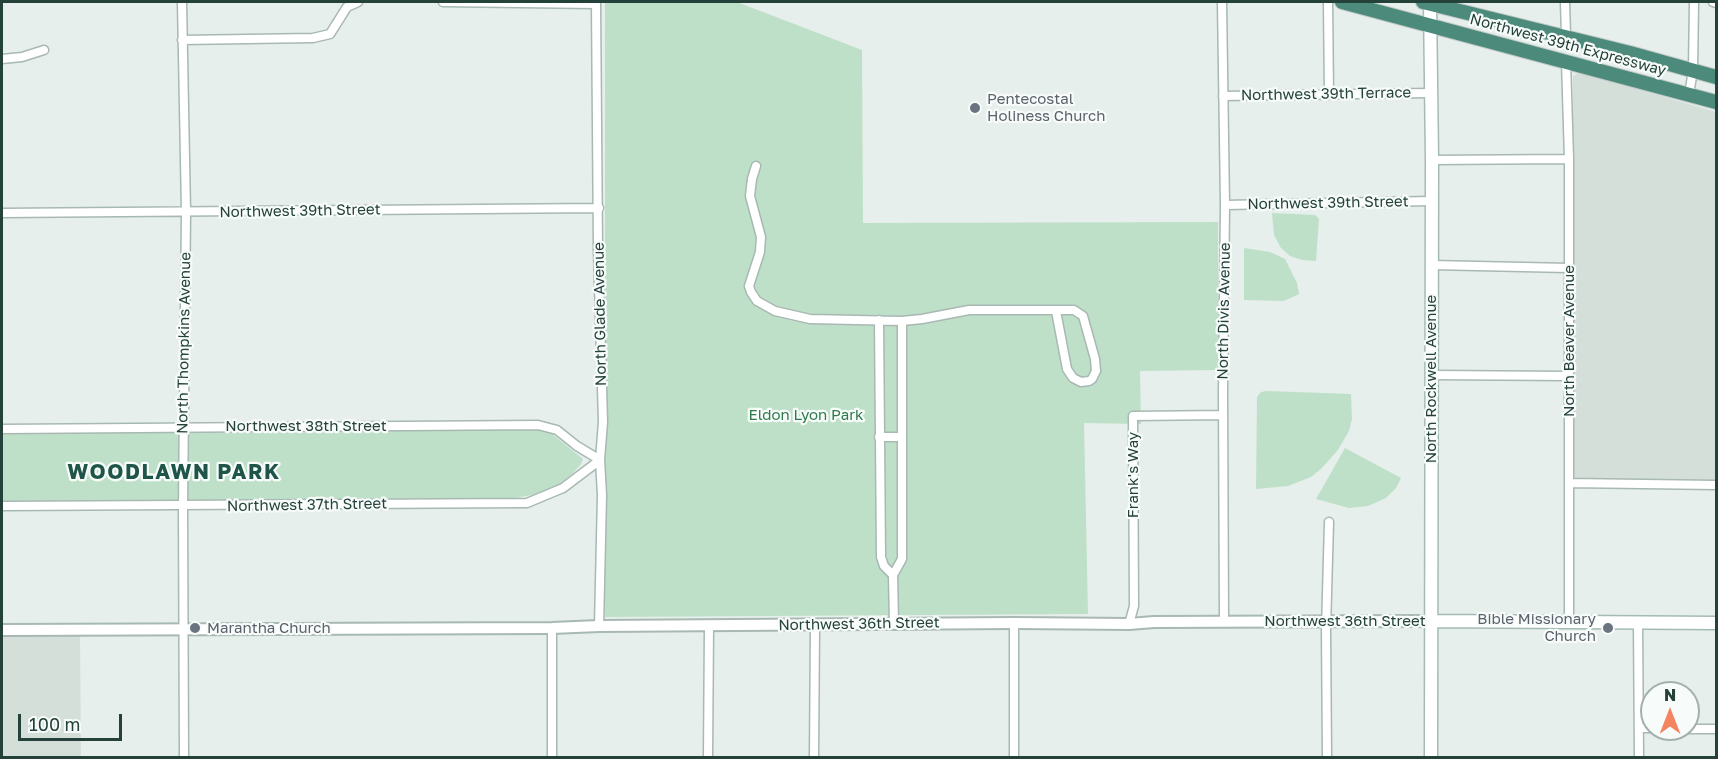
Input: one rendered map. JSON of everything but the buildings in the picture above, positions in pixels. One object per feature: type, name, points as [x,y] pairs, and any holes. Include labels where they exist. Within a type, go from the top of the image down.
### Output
[{"type":"highway","name":"Northwest 39th Expressway","points":[[1342,2],[1716,102]]},
{"type":"highway","name":"Northwest 39th Expressway","points":[[1428,2],[1566,36],[1716,77]]},
{"type":"main road","name":"North Rockwell Avenue","points":[[1428,2],[1432,160],[1431,758]]},
{"type":"main road","name":"Northwest 36th Street","points":[[1431,621],[1716,623]]},
{"type":"street","name":"North Thompkins Avenue","points":[[182,2],[186,212],[183,506],[184,758]]},
{"type":"street","points":[[182,40],[313,38],[330,34],[347,7],[357,2]]},
{"type":"street","points":[[443,2],[596,3]]},
{"type":"street","name":"North Divis Avenue","points":[[1222,2],[1225,205],[1224,621]]},
{"type":"street","points":[[1328,2],[1329,95]]},
{"type":"street","points":[[1565,2],[1566,36]]},
{"type":"street","points":[[1689,94],[1693,70],[1694,2]]},
{"type":"street","name":"North Glade Avenue","points":[[596,3],[598,250],[603,422],[600,460],[602,495],[599,626]]},
{"type":"street","points":[[2,60],[44,50]]},
{"type":"street","name":"North Beaver Avenue","points":[[1566,61],[1569,159],[1569,622]]},
{"type":"street","name":"Northwest 39th Terrace","points":[[1223,96],[1430,93]]},
{"type":"street","points":[[1432,160],[1569,159]]},
{"type":"street","points":[[756,166],[750,196],[761,237],[760,252],[749,286],[750,292],[758,301],[775,311],[810,319],[902,321],[969,310],[1074,310],[1083,316],[1097,366],[1095,375],[1089,381],[1082,382],[1073,378],[1067,369],[1056,311]]},
{"type":"street","name":"Northwest 39th Street","points":[[1225,205],[1431,201]]},
{"type":"street","name":"Northwest 39th Street","points":[[2,213],[599,208]]},
{"type":"street","points":[[1431,265],[1569,268]]},
{"type":"street","points":[[879,320],[881,557],[884,566],[893,575]]},
{"type":"street","points":[[894,624],[893,575],[902,559],[902,321]]},
{"type":"street","points":[[1432,375],[1568,376]]},
{"type":"street","name":"Frank's Way","points":[[1129,624],[1134,606],[1133,416],[1224,415]]},
{"type":"street","name":"Northwest 38th Street","points":[[2,429],[538,425],[557,430],[600,460]]},
{"type":"street","points":[[879,437],[902,437]]},
{"type":"street","name":"Northwest 37th Street","points":[[2,506],[527,503],[563,488],[600,460]]},
{"type":"street","points":[[1569,483],[1716,485]]},
{"type":"street","points":[[1327,758],[1329,522]]},
{"type":"street","name":"Northwest 36th Street","points":[[2,630],[1431,621]]},
{"type":"street","points":[[1638,622],[1639,758]]},
{"type":"street","points":[[1014,623],[1014,758]]},
{"type":"street","points":[[708,758],[709,625]]},
{"type":"street","points":[[814,758],[815,625]]},
{"type":"street","points":[[552,628],[552,758]]},
{"type":"street","points":[[1700,729],[1716,729]]},
{"type":"shaded area","points":[[1580,72],[1716,112],[1716,481],[1573,480],[1573,76]]},
{"type":"shaded area","points":[[80,635],[81,757],[2,757],[2,636]]},
{"type":"green space","name":"Eldon Lyon Park","points":[[605,2],[737,2],[862,50],[863,223],[1218,222],[1218,370],[1140,371],[1141,424],[1084,423],[1088,614],[605,617]]},
{"type":"green space","points":[[1272,213],[1315,215],[1319,219],[1316,261],[1290,256],[1281,248],[1274,235]]},
{"type":"green space","points":[[1244,248],[1270,252],[1285,259],[1297,283],[1299,294],[1284,301],[1244,300]]},
{"type":"green space","points":[[1261,392],[1351,394],[1352,419],[1349,431],[1338,450],[1311,477],[1288,486],[1256,489],[1257,397]]},
{"type":"green space","points":[[525,427],[551,433],[583,459],[573,473],[556,487],[532,495],[509,499],[416,498],[179,503],[2,501],[2,434],[180,430],[221,433],[292,433]]},
{"type":"green space","points":[[1345,448],[1401,478],[1396,488],[1386,498],[1368,506],[1349,508],[1316,499]]},
{"type":"place","name":"Pentecostal Holiness Church","points":[[975,108]]},
{"type":"place","name":"Marantha Church","points":[[195,628]]},
{"type":"place","name":"Bible Missionary Church","points":[[1608,628]]},
{"type":"district","name":"WOODLAWN PARK","points":[[174,472]]}]
